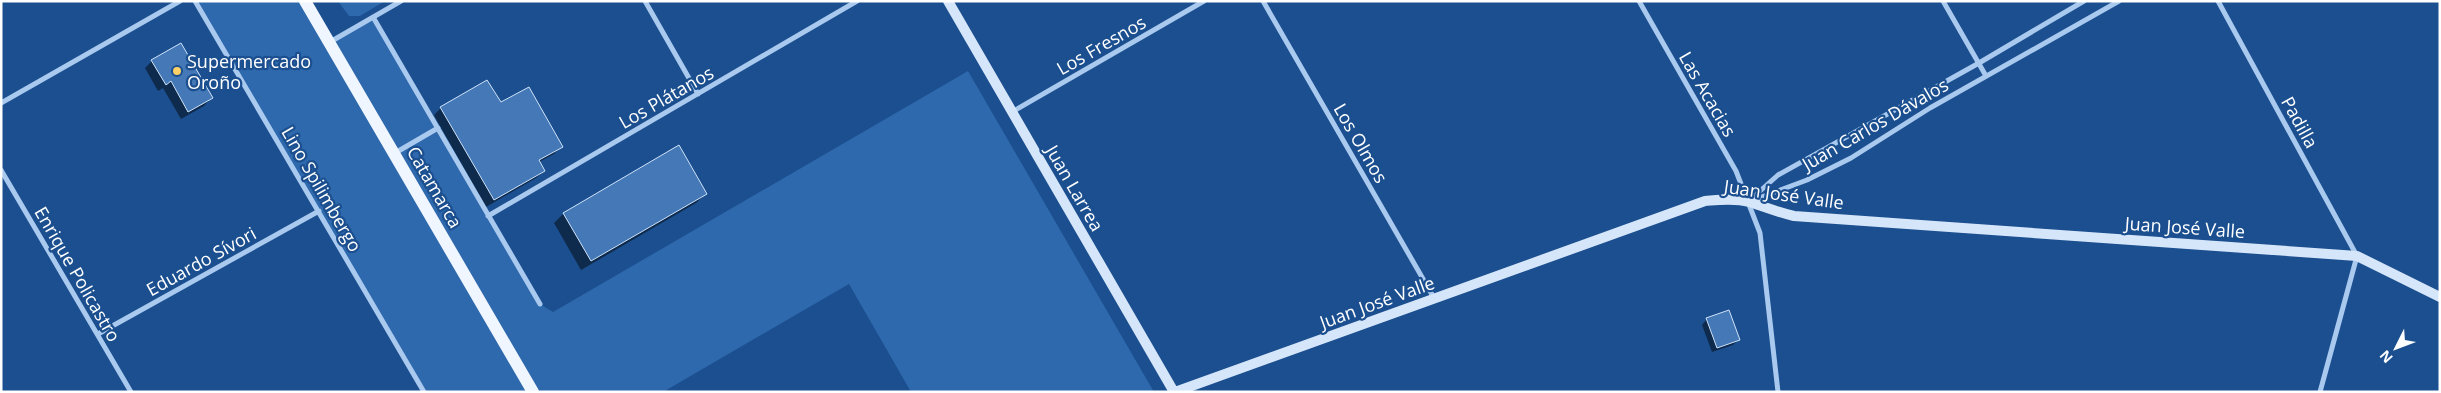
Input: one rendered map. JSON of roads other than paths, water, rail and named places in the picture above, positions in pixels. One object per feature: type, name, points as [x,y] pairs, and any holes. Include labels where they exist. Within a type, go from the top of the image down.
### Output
[{"type":"main road","name":"Catamarca","points":[[305,1],[533,392]]},
{"type":"street","points":[[1,104],[180,1]]},
{"type":"street","name":"Lino Spilimbergo","points":[[195,1],[424,392]]},
{"type":"street","points":[[330,42],[401,1]]},
{"type":"street","points":[[645,1],[698,94]]},
{"type":"street","name":"Los Plátanos","points":[[488,216],[858,1]]},
{"type":"street","name":"Juan Larrea","points":[[948,1],[1174,392]]},
{"type":"street","name":"Los Fresnos","points":[[1012,112],[1204,1]]},
{"type":"street","name":"Los Olmos","points":[[1263,1],[1435,299]]},
{"type":"street","name":"Las Acacias","points":[[1639,1],[1736,171],[1760,233],[1778,392]]},
{"type":"street","points":[[1943,1],[1986,76]]},
{"type":"street","name":"Juan Carlos Dávalos","points":[[1748,202],[1778,174],[1979,63],[2084,1]]},
{"type":"street","name":"Juan Carlos Dávalos","points":[[1748,202],[1807,180],[1851,158],[1930,108],[2119,1]]},
{"type":"street","name":"Padilla","points":[[2218,1],[2358,256]]},
{"type":"street","points":[[373,17],[540,304]]},
{"type":"street","points":[[395,153],[438,128]]},
{"type":"street","name":"Enrique Policastro","points":[[1,170],[131,392]]},
{"type":"street","name":"Juan José Valle","points":[[1174,392],[1705,201],[1748,202],[1770,211],[1794,216],[2358,256],[2440,297]]},
{"type":"street","name":"Eduardo Sívori","points":[[98,334],[319,211]]},
{"type":"street","points":[[2320,392],[2358,256]]},
{"type":"place","name":"Supermercado Oroño","points":[[177,71]]}]
